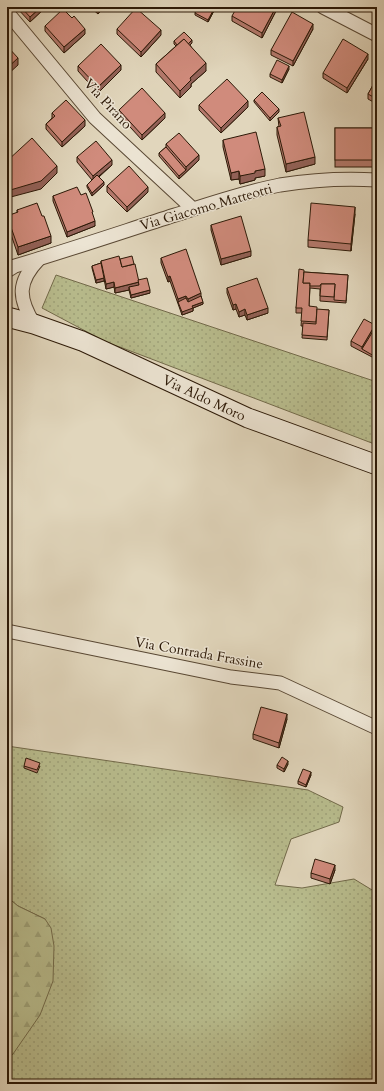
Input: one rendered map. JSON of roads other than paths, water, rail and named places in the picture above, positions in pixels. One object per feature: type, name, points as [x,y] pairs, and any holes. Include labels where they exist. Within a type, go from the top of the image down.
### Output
[{"type":"street","points":[[323,7],[377,36]]},
{"type":"street","name":"Via Pirano","points":[[7,12],[95,118],[193,209]]},
{"type":"street","name":"Via Giacomo Matteotti","points":[[7,271],[16,266],[193,209],[280,185],[358,179],[377,180]]},
{"type":"street","points":[[34,324],[26,310],[23,300],[22,286],[31,267],[39,259]]},
{"type":"street","points":[[7,317],[34,324]]},
{"type":"street","name":"Via Aldo Moro","points":[[34,324],[82,341],[248,418],[377,465]]},
{"type":"street","name":"Via Contrada Frassine","points":[[7,632],[231,677],[280,683],[377,728]]}]
